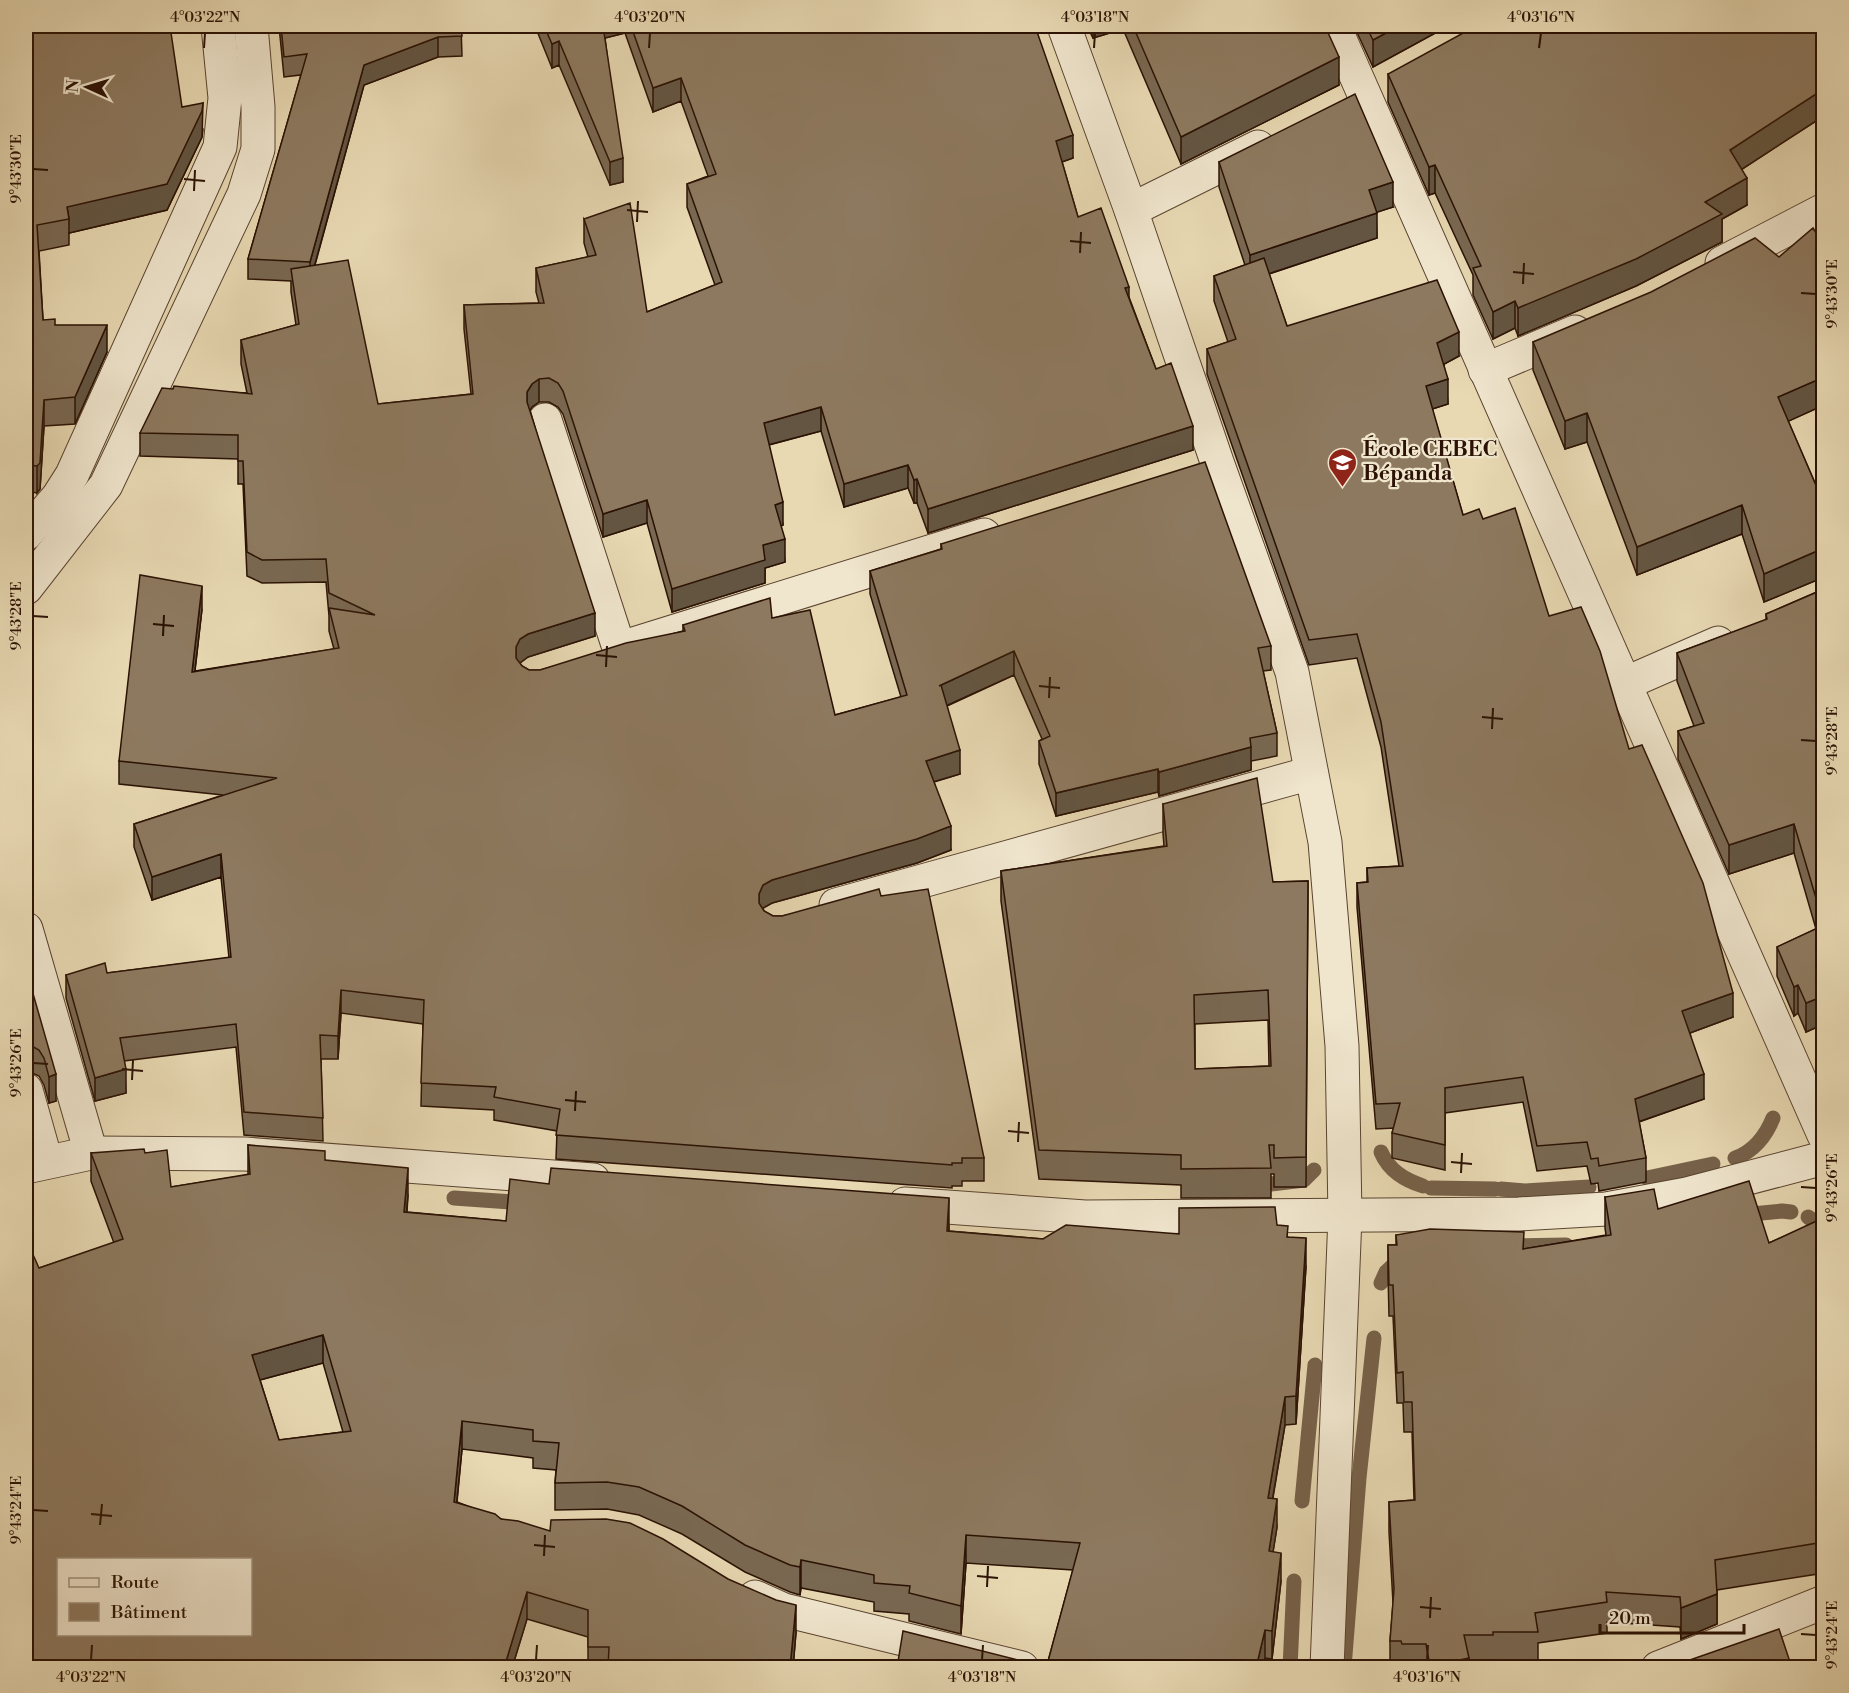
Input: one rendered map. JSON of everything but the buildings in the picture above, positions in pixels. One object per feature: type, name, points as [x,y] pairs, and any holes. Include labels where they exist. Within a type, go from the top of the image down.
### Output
[{"type":"street","points":[[26,534],[58,496],[72,475],[220,147],[225,98],[218,26]]},
{"type":"street","points":[[26,588],[106,485],[244,194],[258,149],[258,107],[251,26]]},
{"type":"street","points":[[1064,26],[1131,210],[1205,465],[1292,672],[1325,842],[1342,1046],[1345,1216],[1327,1668]]},
{"type":"street","points":[[1334,26],[1352,100],[1485,370],[1824,1135]]},
{"type":"street","points":[[1352,100],[1394,77]]},
{"type":"street","points":[[1131,210],[1289,131]]},
{"type":"street","points":[[1696,276],[1824,210]]},
{"type":"street","points":[[1485,370],[1602,321]]},
{"type":"street","points":[[545,420],[619,648]]},
{"type":"street","points":[[587,658],[1013,526]]},
{"type":"street","points":[[1624,684],[1750,629]]},
{"type":"street","points":[[811,912],[1311,773]]},
{"type":"street","points":[[26,929],[91,1153]]},
{"type":"street","points":[[26,1090],[36,1164],[91,1153],[245,1154],[624,1183]]},
{"type":"street","points":[[872,1201],[1085,1217],[1519,1214],[1606,1209],[1686,1194],[1824,1158]]},
{"type":"street","points":[[727,1584],[784,1610],[1023,1668]]},
{"type":"street","points":[[1658,1668],[1824,1602]]},
{"type":"waterway","points":[[1735,1158],[1748,1152],[1758,1142],[1767,1131],[1773,1118]]},
{"type":"waterway","points":[[1381,1152],[1384,1159],[1398,1174],[1423,1186]]},
{"type":"waterway","points":[[1647,1178],[1713,1164]]},
{"type":"waterway","points":[[1271,1184],[1304,1180],[1314,1170]]},
{"type":"waterway","points":[[1501,1189],[1525,1191],[1589,1187]]},
{"type":"waterway","points":[[1431,1188],[1495,1189]]},
{"type":"waterway","points":[[454,1198],[526,1203]]},
{"type":"waterway","points":[[1752,1214],[1791,1212]]},
{"type":"waterway","points":[[1808,1217],[1824,1228]]},
{"type":"waterway","points":[[1503,1246],[1566,1245]]},
{"type":"waterway","points":[[1381,1283],[1386,1272],[1401,1258]]},
{"type":"waterway","points":[[1344,1668],[1359,1478],[1374,1338]]},
{"type":"waterway","points":[[1302,1501],[1315,1365]]},
{"type":"waterway","points":[[1290,1668],[1294,1581]]},
{"type":"place","name":"École CEBEC Bépanda","points":[[1342,488]]}]
